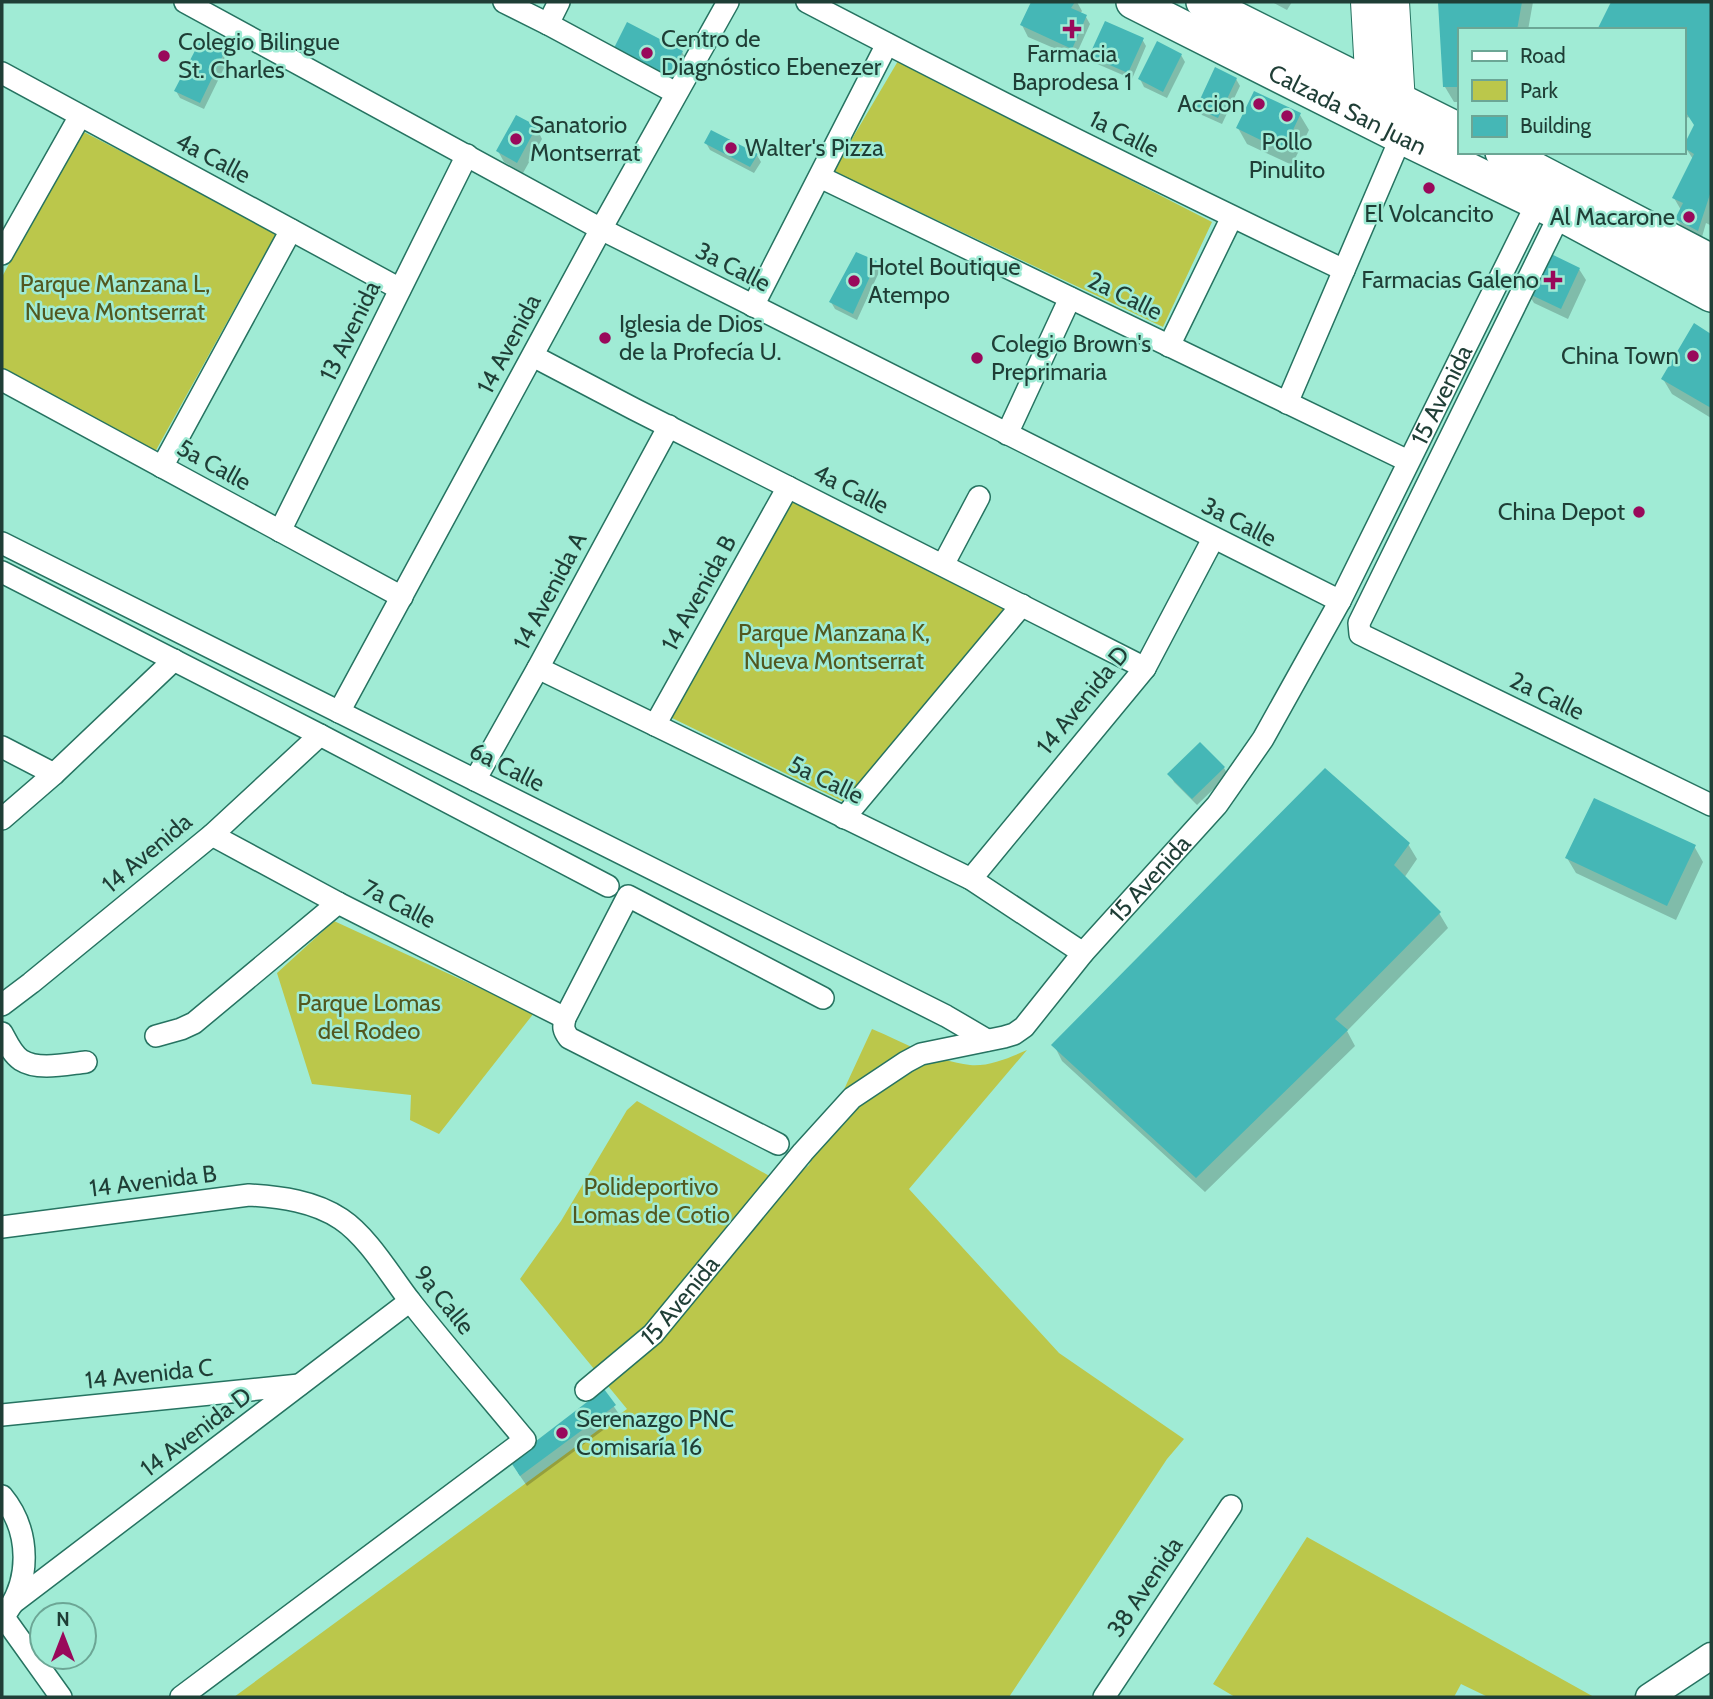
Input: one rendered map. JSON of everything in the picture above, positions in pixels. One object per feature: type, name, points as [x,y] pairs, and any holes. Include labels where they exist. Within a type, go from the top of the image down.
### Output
[{"type":"main road","name":"Calzada San Juan","points":[[1133,2],[1548,209],[1711,295]]},
{"type":"main road","name":"Calzada San Juan","points":[[1203,2],[1458,129]]},
{"type":"main road","points":[[1366,2],[1386,93],[1401,137]]},
{"type":"main road","points":[[1372,123],[1386,93],[1394,2]]},
{"type":"main road","points":[[1506,154],[1711,261]]},
{"type":"street","name":"3a Calle","points":[[185,2],[601,229],[1340,601]]},
{"type":"street","points":[[504,2],[676,93]]},
{"type":"street","points":[[548,24],[559,2]]},
{"type":"street","name":"14 Avenida","points":[[339,712],[601,229],[728,2]]},
{"type":"street","name":"1a Calle","points":[[807,2],[1232,217],[1344,270]]},
{"type":"street","points":[[752,306],[887,44]]},
{"type":"street","name":"4a Calle","points":[[2,73],[400,289]]},
{"type":"street","points":[[2,254],[80,116]]},
{"type":"street","points":[[1287,403],[1401,137]]},
{"type":"street","name":"13 Avenida","points":[[280,531],[467,155]]},
{"type":"street","name":"2a Calle","points":[[820,177],[1408,461]]},
{"type":"street","name":"2a Calle","points":[[1548,209],[1359,623],[1360,634],[1711,805]]},
{"type":"street","name":"15 Avenida","points":[[586,1390],[653,1334],[803,1152],[852,1098],[921,1054],[1014,1034],[1024,1027],[1083,953],[1217,805],[1264,739],[1340,601],[1408,461],[1548,209]]},
{"type":"street","points":[[1169,346],[1232,217]]},
{"type":"street","points":[[162,467],[291,230]]},
{"type":"street","points":[[1007,434],[1070,298]]},
{"type":"street","name":"4a Calle","points":[[533,356],[1145,668]]},
{"type":"street","name":"5a Calle","points":[[2,380],[402,597]]},
{"type":"street","name":"14 Avenida A","points":[[475,780],[669,426]]},
{"type":"street","name":"14 Avenida B","points":[[655,725],[788,487]]},
{"type":"street","points":[[943,565],[979,497]]},
{"type":"street","name":"14 Avenida D","points":[[971,879],[1145,668],[1213,539]]},
{"type":"street","name":"6a Calle","points":[[2,542],[946,1016],[987,1040]]},
{"type":"street","points":[[2,572],[608,886]]},
{"type":"street","points":[[844,818],[1022,605]]},
{"type":"street","points":[[2,819],[54,774],[174,660]]},
{"type":"street","name":"5a Calle","points":[[538,668],[971,879],[1083,953]]},
{"type":"street","name":"14 Avenida","points":[[2,1005],[212,835],[320,735]]},
{"type":"street","points":[[2,747],[54,774]]},
{"type":"street","name":"7a Calle","points":[[212,835],[338,903],[565,1017]]},
{"type":"street","points":[[778,1144],[569,1038],[563,1026],[565,1017],[628,896],[823,998]]},
{"type":"street","points":[[156,1036],[194,1023],[338,903]]},
{"type":"street","points":[[2,1033],[21,1060],[50,1066],[86,1062]]},
{"type":"street","name":"14 Avenida B","points":[[2,1227],[249,1195],[281,1197],[311,1205]]},
{"type":"street","name":"9a Calle","points":[[181,1697],[526,1440],[410,1301],[366,1242],[342,1220],[311,1205]]},
{"type":"street","name":"14 Avenida D","points":[[6,1613],[410,1301]]},
{"type":"street","name":"14 Avenida C","points":[[2,1415],[301,1384]]},
{"type":"street","points":[[2,1496],[18,1522],[25,1549],[23,1577],[6,1613],[61,1697]]},
{"type":"street","name":"38 Avenida","points":[[1104,1697],[1231,1506]]},
{"type":"street","points":[[1649,1697],[1711,1656]]},
{"type":"green space","points":[[898,61],[1212,222],[1163,327],[833,171]]},
{"type":"green space","name":"Parque Manzana L, Nueva Montserrat","points":[[80,130],[277,232],[155,452],[2,369],[2,277]]},
{"type":"green space","name":"Parque Manzana K, Nueva Montserrat","points":[[792,496],[1009,609],[846,803],[668,716]]},
{"type":"green space","name":"Parque Lomas del Rodeo","points":[[334,921],[534,1013],[439,1134],[410,1120],[411,1095],[312,1084],[277,973]]},
{"type":"green space","name":"Polideportivo Lomas de Cotio","points":[[872,1029],[932,1055],[970,1065],[992,1063],[1027,1050],[909,1189],[1059,1353],[1184,1439],[1167,1459],[1009,1697],[234,1697],[627,1409],[520,1279],[561,1221],[627,1110],[637,1101],[773,1178],[794,1178],[809,1165]]},
{"type":"green space","points":[[1307,1537],[1594,1697],[1488,1697],[1461,1684],[1454,1697],[1235,1697],[1213,1684]]},
{"type":"building","points":[[1031,2],[1075,2],[1071,8],[1087,15],[1072,49],[1020,25]]},
{"type":"building","points":[[1438,2],[1522,2],[1517,28],[1458,28],[1458,87],[1443,87]]},
{"type":"building","points":[[1611,2],[1711,2],[1711,191],[1698,231],[1675,219],[1683,203],[1672,198],[1694,154],[1685,148],[1694,125],[1685,111],[1685,28],[1598,28]]},
{"type":"building","points":[[1105,21],[1144,38],[1128,73],[1089,56]]},
{"type":"building","name":"Centro de Diagnóstico Ebenezer","points":[[627,22],[683,51],[666,85],[610,56]]},
{"type":"building","points":[[200,41],[224,53],[200,103],[174,91]]},
{"type":"building","points":[[1157,41],[1182,54],[1163,92],[1138,79]]},
{"type":"building","points":[[1215,67],[1237,78],[1218,118],[1196,108]]},
{"type":"building","points":[[1254,91],[1301,113],[1283,151],[1236,128]]},
{"type":"building","name":"Sanatorio Montserrat","points":[[516,115],[537,126],[517,163],[496,151]]},
{"type":"building","name":"Walter's Pizza","points":[[711,130],[758,154],[750,167],[704,143]]},
{"type":"building","name":"Farmacias Galeno","points":[[1545,251],[1580,268],[1561,309],[1525,292]]},
{"type":"building","name":"Hotel Boutique Atempo","points":[[856,252],[877,261],[853,314],[829,302]]},
{"type":"building","name":"China Town","points":[[1694,323],[1711,334],[1711,408],[1661,379]]},
{"type":"building","points":[[1200,742],[1225,767],[1192,799],[1167,774]]},
{"type":"building","points":[[1325,768],[1410,843],[1394,865],[1441,912],[1335,1019],[1348,1030],[1196,1178],[1051,1045]]},
{"type":"building","points":[[1594,798],[1696,845],[1667,906],[1565,858]]},
{"type":"building","name":"Serenazgo PNC Comisaría 16","points":[[604,1389],[616,1405],[520,1476],[510,1461]]},
{"type":"place","name":"Farmacia Baprodesa 1","points":[[1072,29]]},
{"type":"place","name":"Centro de Diagnóstico Ebenezer","points":[[647,53]]},
{"type":"place","name":"Colegio Bilingue St. Charles","points":[[164,56]]},
{"type":"place","name":"Accion","points":[[1259,104]]},
{"type":"place","name":"Pollo Pinulito","points":[[1287,116]]},
{"type":"place","name":"Sanatorio Montserrat","points":[[516,139]]},
{"type":"place","name":"Walter's Pizza","points":[[731,148]]},
{"type":"place","name":"El Volcancito","points":[[1429,188]]},
{"type":"place","name":"Al Macarone","points":[[1689,217]]},
{"type":"place","name":"Farmacias Galeno","points":[[1553,280]]},
{"type":"place","name":"Hotel Boutique Atempo","points":[[854,281]]},
{"type":"place","name":"Iglesia de Dios de la Profecía U.","points":[[605,338]]},
{"type":"place","name":"China Town","points":[[1693,356]]},
{"type":"place","name":"Colegio Brown's Preprimaria","points":[[977,358]]},
{"type":"place","name":"China Depot","points":[[1639,512]]},
{"type":"place","name":"Serenazgo PNC Comisaría 16","points":[[562,1433]]}]
